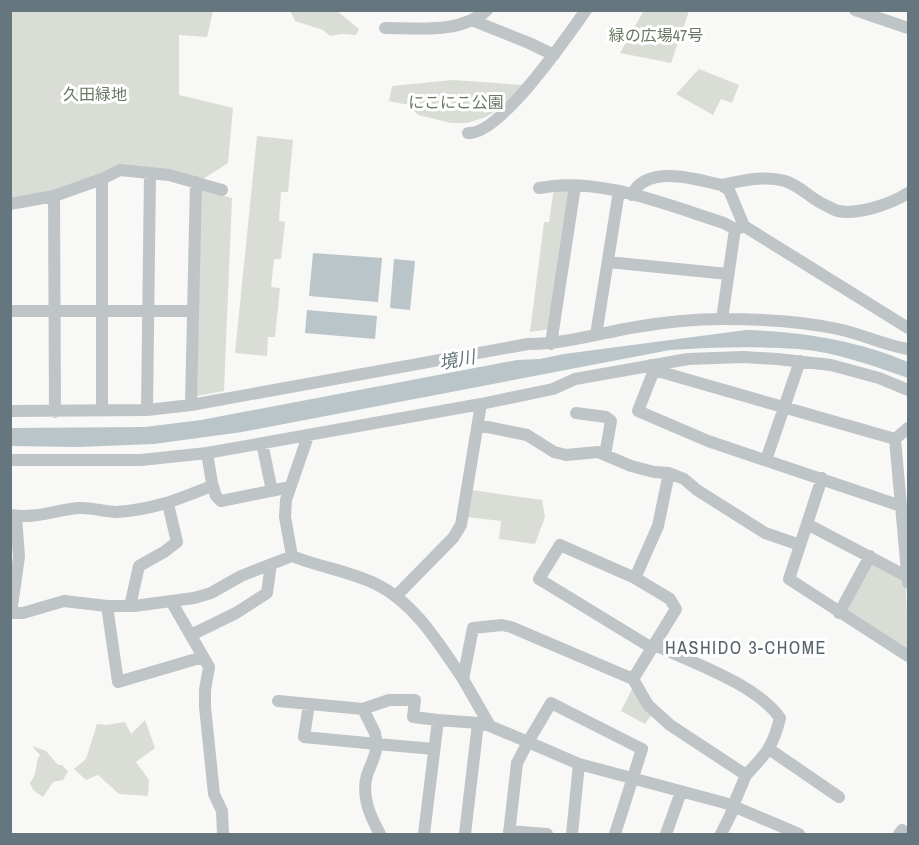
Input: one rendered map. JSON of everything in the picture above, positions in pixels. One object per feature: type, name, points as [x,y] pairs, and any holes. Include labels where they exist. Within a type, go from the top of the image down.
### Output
[{"type":"street","points":[[385,28],[460,25],[474,21],[487,10]]},
{"type":"street","points":[[468,133],[487,127],[518,98],[554,55],[586,10]]},
{"type":"street","points":[[855,10],[871,13],[909,28]]},
{"type":"street","points":[[474,21],[529,42],[554,55]]},
{"type":"street","points":[[10,204],[54,196],[102,180],[120,170],[169,175],[222,190]]},
{"type":"street","points":[[147,410],[150,173]]},
{"type":"street","points":[[596,334],[608,262],[626,193],[651,178],[665,176],[715,183],[760,178],[783,181],[800,187],[819,202],[838,211],[866,210],[897,200],[909,193]]},
{"type":"street","points":[[102,180],[102,410]]},
{"type":"street","points":[[191,405],[196,182]]},
{"type":"street","points":[[715,183],[729,190],[739,228],[728,274],[722,319]]},
{"type":"street","points":[[539,188],[553,185],[576,186],[626,193],[739,228],[892,314],[909,328]]},
{"type":"street","points":[[551,344],[576,186]]},
{"type":"street","points":[[54,196],[55,412]]},
{"type":"street","points":[[608,262],[728,274]]},
{"type":"street","points":[[10,311],[193,311]]},
{"type":"street","points":[[10,411],[147,410],[191,405],[528,344],[551,344],[638,327],[722,319],[808,324],[840,329],[891,346],[909,349]]},
{"type":"street","points":[[891,346],[901,342],[909,334]]},
{"type":"street","points":[[10,460],[141,460],[207,453],[481,404],[553,389],[575,380],[688,359],[742,357],[831,365],[909,390]]},
{"type":"street","points":[[766,460],[800,361]]},
{"type":"street","points":[[652,367],[894,439]]},
{"type":"street","points":[[652,367],[638,411],[708,441],[901,506]]},
{"type":"street","points":[[396,596],[453,538],[461,525],[481,404]]},
{"type":"street","points":[[576,413],[606,417],[611,421],[605,455]]},
{"type":"street","points":[[478,425],[527,435],[554,452],[566,455],[597,452],[631,466],[669,473],[684,479],[765,533],[800,545]]},
{"type":"street","points":[[894,439],[909,428]]},
{"type":"street","points":[[292,556],[285,518],[290,487],[308,436]]},
{"type":"street","points":[[894,439],[909,583]]},
{"type":"street","points":[[262,443],[272,491]]},
{"type":"street","points":[[207,453],[212,483],[216,496],[221,501],[290,487]]},
{"type":"street","points":[[635,578],[658,526],[669,473]]},
{"type":"street","points":[[822,478],[789,579],[909,656]]},
{"type":"street","points":[[212,483],[209,487],[168,504],[142,509],[113,512],[81,508],[28,517],[13,515],[19,557],[11,613],[23,613],[64,601],[130,606],[194,598],[211,593],[241,576],[292,556],[365,580],[396,596],[433,635],[463,679],[484,724],[465,834]]},
{"type":"street","points":[[130,606],[139,566],[177,542],[168,504]]},
{"type":"street","points":[[807,524],[908,577]]},
{"type":"street","points":[[633,679],[653,646],[676,609],[670,599],[635,578],[560,545],[539,579],[653,646],[742,686],[772,707],[780,718],[774,741],[746,776],[721,834]]},
{"type":"street","points":[[839,613],[870,556]]},
{"type":"street","points":[[191,635],[236,613],[267,592],[271,564]]},
{"type":"street","points":[[171,601],[209,667],[205,707],[214,794],[222,811],[223,834]]},
{"type":"street","points":[[107,606],[118,682],[203,657]]},
{"type":"street","points":[[463,679],[473,628],[502,625],[511,627],[633,679],[648,705],[670,724],[746,776]]},
{"type":"street","points":[[278,701],[363,709],[389,700],[415,700],[413,717],[484,724],[579,764],[733,806],[799,834]]},
{"type":"street","points":[[547,834],[509,833],[517,763],[551,703],[642,749],[615,834]]},
{"type":"street","points":[[309,704],[304,737],[434,749]]},
{"type":"street","points":[[363,709],[375,733],[377,744],[376,755],[367,777],[366,801],[370,817],[380,834]]},
{"type":"street","points":[[424,834],[438,720]]},
{"type":"street","points":[[769,749],[839,797]]},
{"type":"street","points":[[572,834],[579,764]]},
{"type":"street","points":[[666,834],[681,792]]},
{"type":"green space","name":"緑の広場47号","points":[[644,10],[689,11],[671,63],[620,53]]},
{"type":"green space","name":"久田緑地","points":[[11,11],[213,11],[207,37],[179,35],[179,95],[233,108],[228,163],[203,179],[128,172],[11,200]]},
{"type":"green space","points":[[290,11],[337,11],[359,29],[356,35],[330,36],[323,30],[295,21]]},
{"type":"green space","points":[[699,69],[739,85],[732,103],[721,99],[713,115],[676,94]]},
{"type":"green space","name":"にこにこ公園","points":[[453,80],[523,85],[505,105],[486,117],[467,123],[451,123],[418,115],[409,105],[389,101],[392,86]]},
{"type":"green space","points":[[257,136],[293,140],[288,192],[281,192],[279,221],[285,222],[281,259],[274,259],[271,287],[280,288],[275,337],[268,337],[267,356],[235,353]]},
{"type":"green space","points":[[554,188],[572,188],[550,329],[530,332],[544,222],[549,222]]},
{"type":"green space","points":[[201,190],[232,198],[224,391],[197,396]]},
{"type":"green space","points":[[472,490],[542,500],[545,517],[535,544],[499,539],[501,521],[468,517]]},
{"type":"green space","points":[[869,563],[902,576],[906,584],[908,653],[847,613],[846,608]]},
{"type":"green space","points":[[633,687],[652,714],[645,724],[621,711]]},
{"type":"green space","points":[[145,720],[155,748],[136,762],[149,780],[148,796],[119,794],[98,775],[86,780],[74,769],[86,759],[97,724],[125,722],[131,734]]},
{"type":"green space","points":[[32,746],[46,751],[58,765],[62,765],[68,771],[63,780],[53,782],[43,797],[33,790],[30,783],[35,775],[40,755]]},
{"type":"shaded area","points":[[313,253],[382,258],[378,302],[309,296]]},
{"type":"shaded area","points":[[394,259],[415,261],[410,310],[390,308]]},
{"type":"shaded area","points":[[307,310],[377,316],[375,339],[305,333]]},
{"type":"shaded area","points":[[746,330],[809,335],[869,348],[908,362],[908,378],[854,360],[812,351],[750,347],[670,350],[242,432],[154,444],[78,447],[11,446],[11,428],[145,427],[201,420],[517,360],[540,359]]},
{"type":"district","name":"HASHIDO 3-CHOME","points":[[746,648]]},
{"type":"water label","name":"境川","points":[[457,360]]}]
